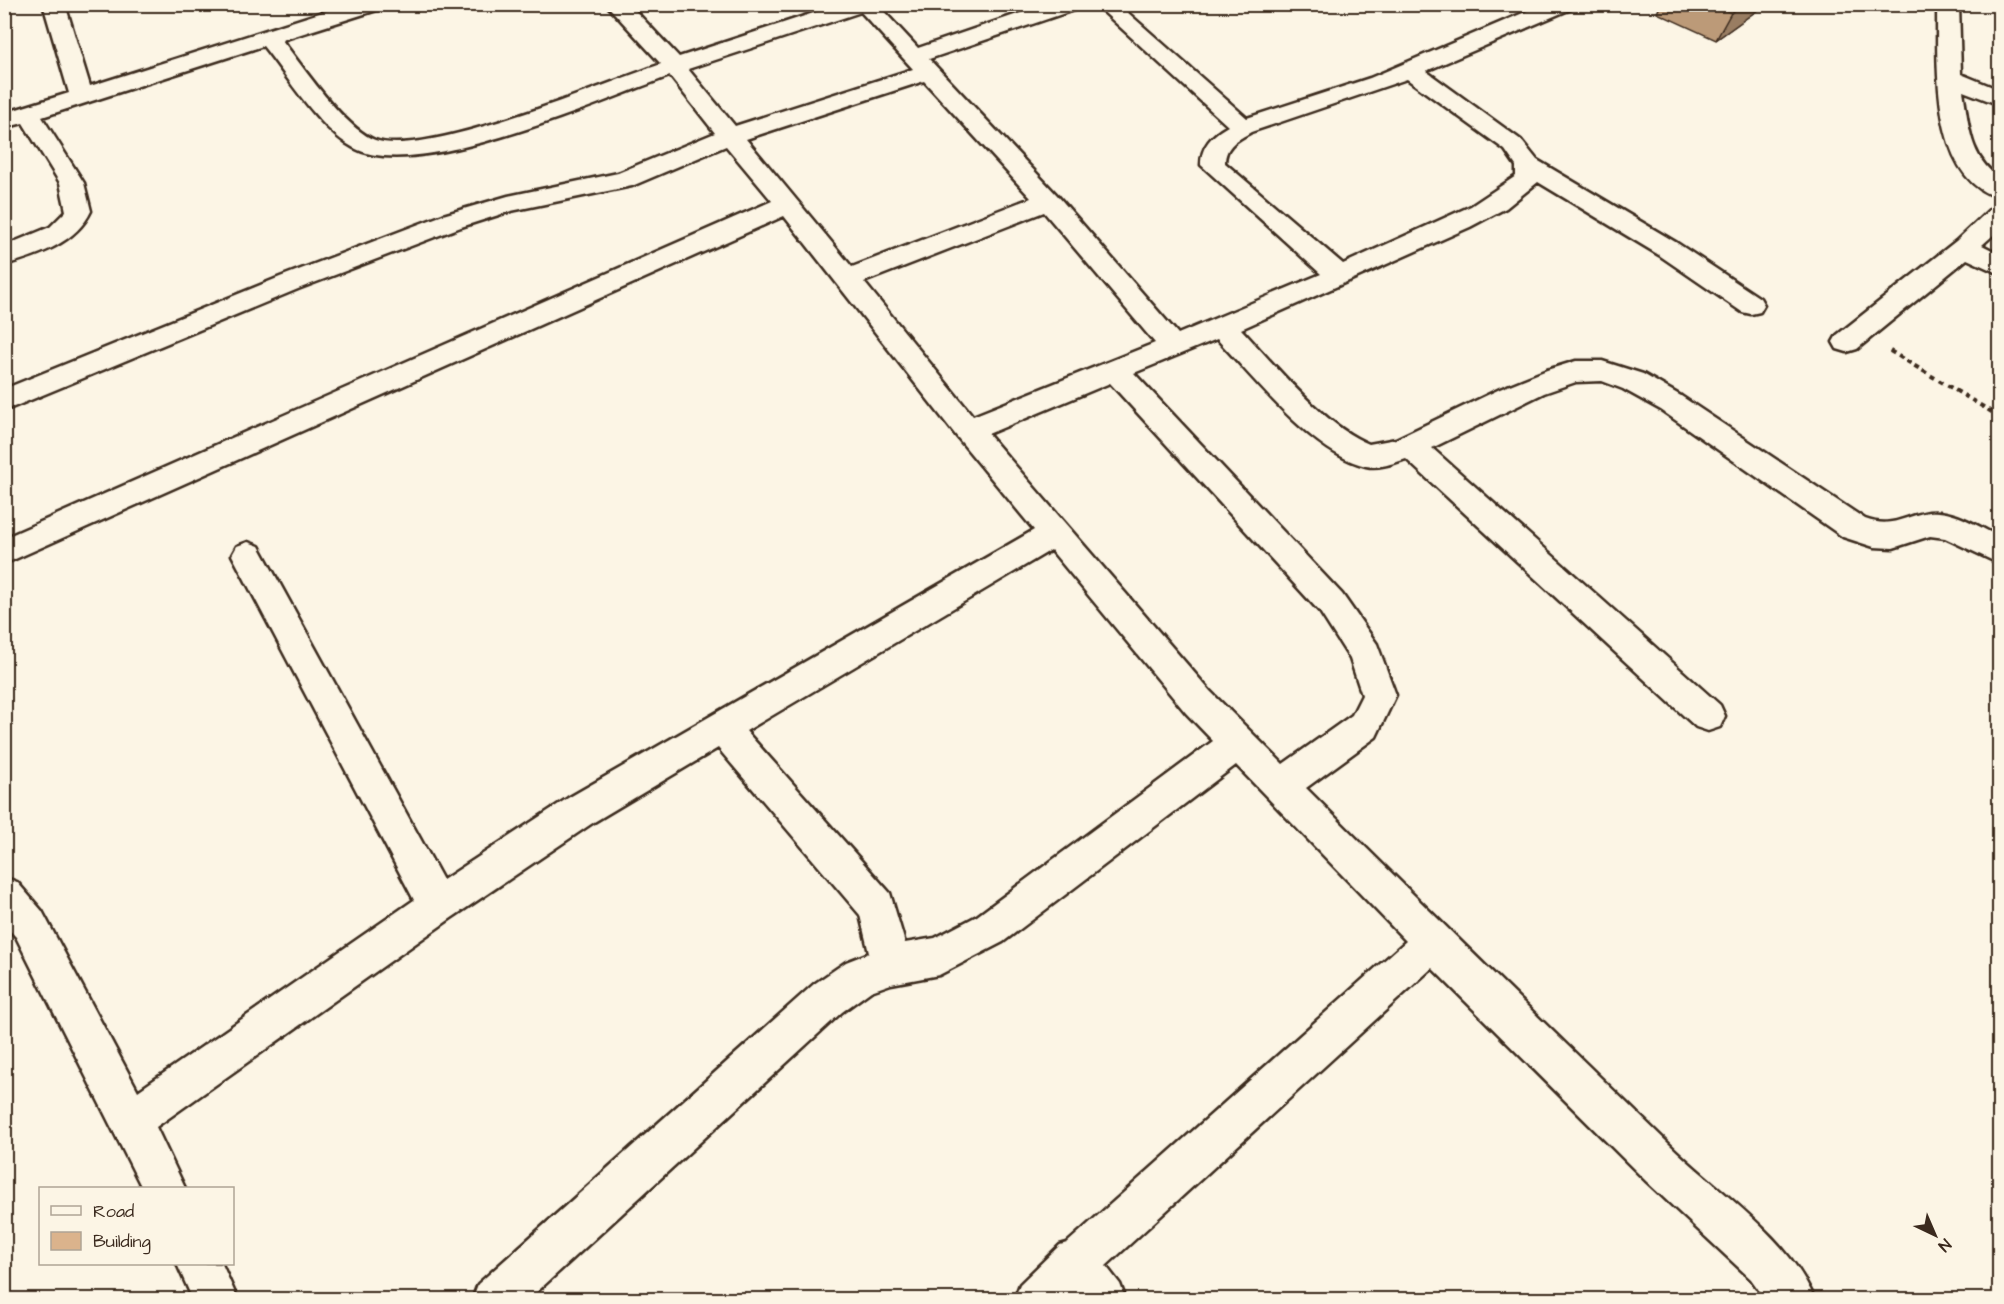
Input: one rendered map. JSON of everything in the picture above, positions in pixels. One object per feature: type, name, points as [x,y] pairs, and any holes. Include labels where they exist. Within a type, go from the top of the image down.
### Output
[{"type":"street","points":[[54,4],[82,96]]},
{"type":"street","points":[[4,121],[372,4]]},
{"type":"street","points":[[616,4],[661,49],[968,429],[1198,702],[1433,942],[1662,1167],[1767,1263],[1793,1299]]},
{"type":"street","points":[[268,37],[347,133],[372,148],[400,150],[442,144],[529,118],[674,66],[864,4],[1048,201],[1172,345]]},
{"type":"street","points":[[4,401],[289,283],[452,221],[508,204],[623,180],[655,169],[729,136],[921,64],[1069,4]]},
{"type":"street","points":[[1105,4],[1243,127]]},
{"type":"street","points":[[1340,276],[1213,165],[1213,152],[1224,138],[1243,127],[1333,99],[1410,70],[1563,4]]},
{"type":"street","points":[[1948,4],[1950,78],[1962,151],[1978,175],[2000,190]]},
{"type":"street","points":[[1410,70],[1513,145],[1528,165],[1668,249],[1751,305]]},
{"type":"street","points":[[1950,78],[2000,98]]},
{"type":"street","points":[[4,256],[47,239],[75,220],[81,207],[76,188],[28,113]]},
{"type":"street","points":[[968,429],[1340,276],[1512,194],[1528,179],[1528,165]]},
{"type":"street","points":[[848,278],[1048,201]]},
{"type":"street","points":[[4,552],[788,204]]},
{"type":"street","points":[[1853,337],[1965,247],[2000,214]]},
{"type":"street","points":[[1965,247],[2000,265]]},
{"type":"street","points":[[1221,326],[1325,430],[1348,447],[1366,455],[1383,455],[1410,445],[1542,383],[1573,372],[1592,370],[1634,383],[1671,403],[1854,528],[1874,535],[1893,536],[1930,524],[1950,526],[2000,552]]},
{"type":"street","points":[[1113,369],[1331,603],[1365,654],[1379,695],[1364,726],[1281,786]]},
{"type":"street","points":[[1410,445],[1708,716]]},
{"type":"street","points":[[131,1120],[437,906],[581,810],[1055,533]]},
{"type":"street","points":[[248,555],[437,906]]},
{"type":"street","points":[[721,727],[877,906],[891,965]]},
{"type":"street","points":[[494,1299],[828,998],[860,976],[891,965],[939,956],[990,929],[1238,743]]},
{"type":"street","points":[[4,895],[29,924],[164,1187]]},
{"type":"street","points":[[1036,1299],[1433,942]]},
{"type":"street","points":[[1076,1261],[1104,1299]]},
{"type":"street","points":[[201,1265],[216,1299]]},
{"type":"path","points":[[1853,337],[2000,417]]},
{"type":"building","points":[[1712,4],[1743,4],[1731,13]]}]
